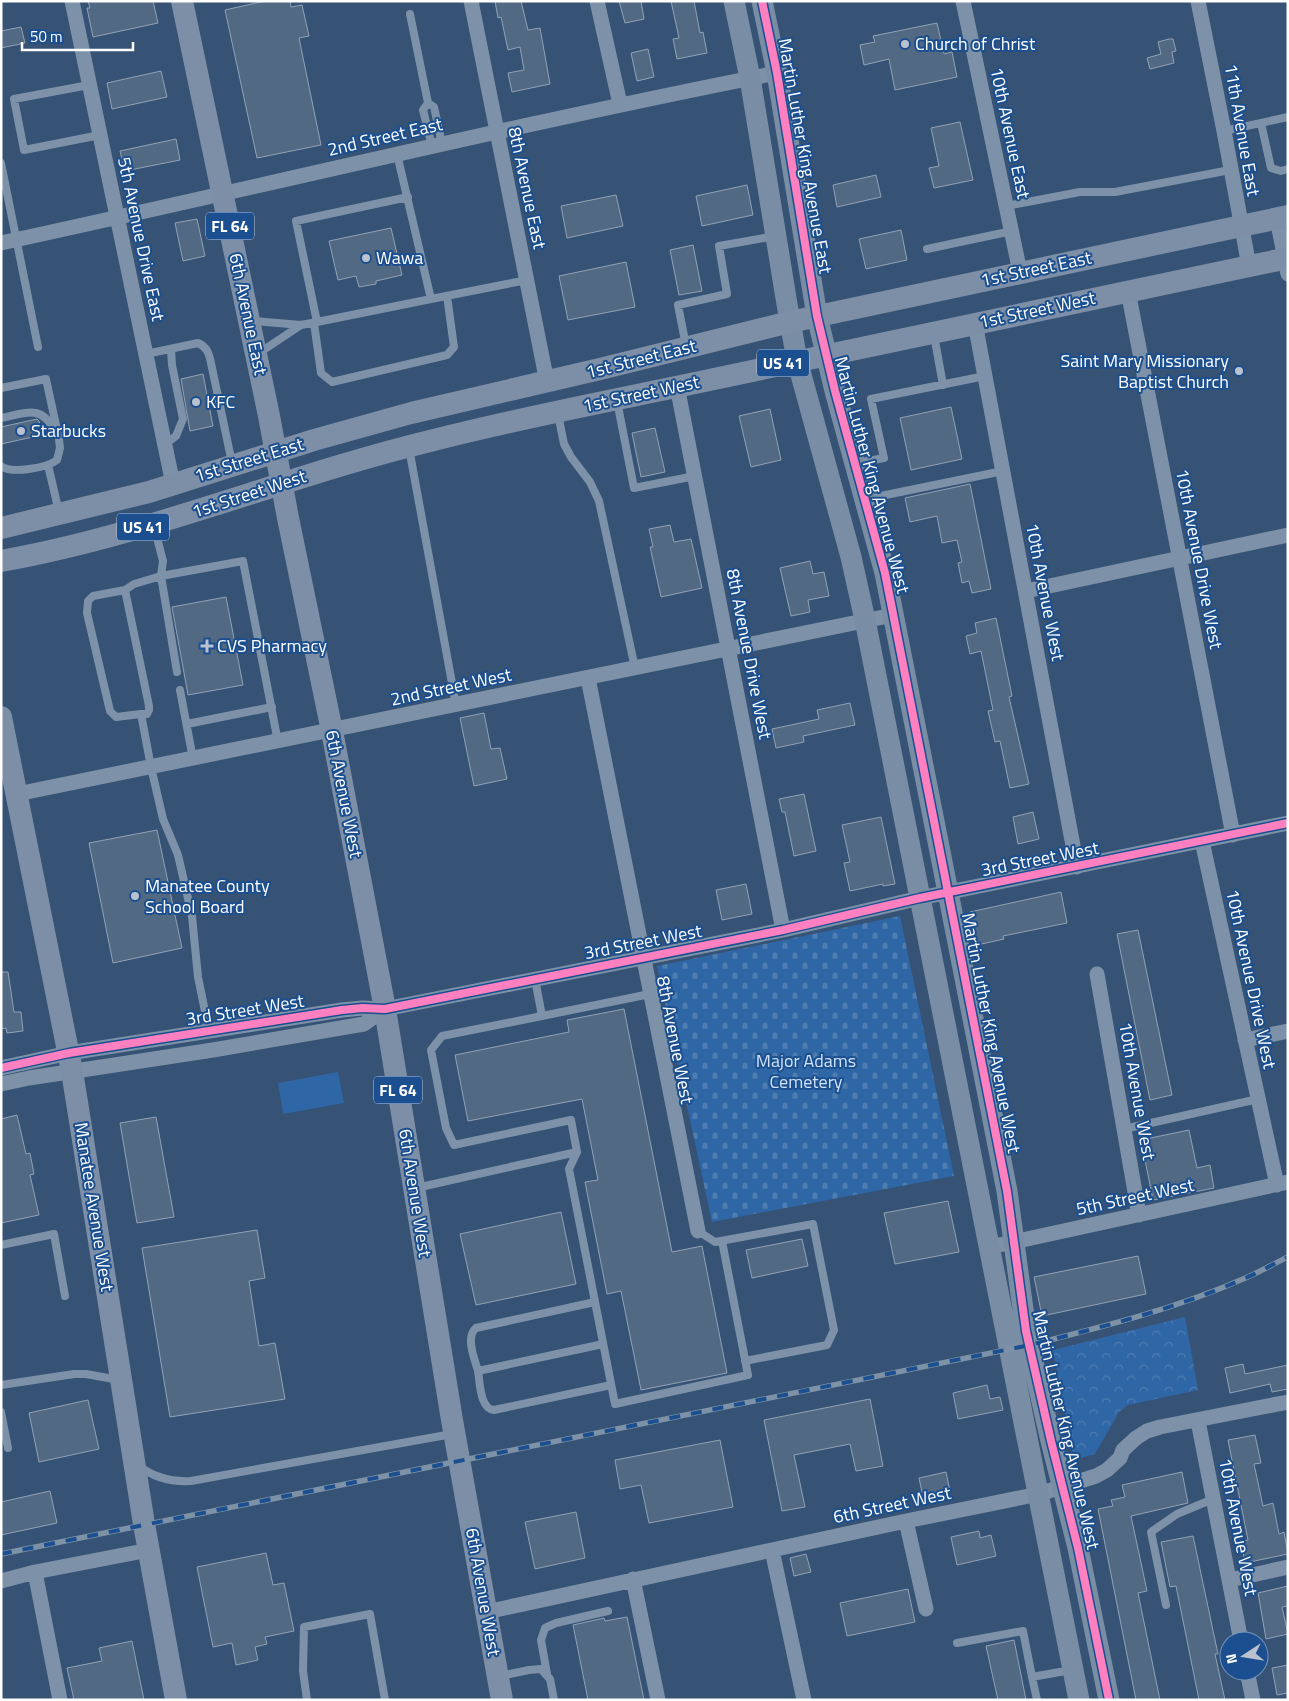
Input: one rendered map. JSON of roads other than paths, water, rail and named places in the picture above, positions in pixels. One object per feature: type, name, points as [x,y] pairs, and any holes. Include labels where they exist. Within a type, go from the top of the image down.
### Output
[{"type":"main road","name":"6th Avenue East","points":[[182,1],[276,452]]},
{"type":"main road","name":"1st Street East","points":[[1,528],[59,515],[173,484],[403,415],[547,382],[790,322],[1282,218]]},
{"type":"main road","name":"1st Street West","points":[[1,561],[66,547],[153,524],[408,446],[825,354],[1249,266],[1287,263]]},
{"type":"main road","name":"6th Avenue West","points":[[276,452],[385,1009],[454,1433],[502,1700]]},
{"type":"main road","name":"Manatee Avenue West","points":[[1,717],[71,1062],[134,1462],[176,1700]]},
{"type":"street","name":"5th Avenue Drive East","points":[[72,1],[173,484]]},
{"type":"street","name":"8th Avenue East","points":[[471,1],[547,382]]},
{"type":"street","points":[[597,1],[620,104]]},
{"type":"street","points":[[734,1],[750,78],[790,322]]},
{"type":"street","name":"Martin Luther King Avenue East","points":[[762,1],[777,73],[817,316]]},
{"type":"street","name":"10th Avenue East","points":[[963,1],[1020,272]]},
{"type":"street","name":"11th Avenue East","points":[[1198,1],[1249,266]]},
{"type":"street","name":"2nd Street East","points":[[1,243],[620,104],[777,73]]},
{"type":"street","points":[[1282,218],[1287,263]]},
{"type":"street","name":"10th Avenue Drive West","points":[[1128,291],[1233,835]]},
{"type":"street","name":"Martin Luther King Avenue West","points":[[817,316],[825,354],[885,573],[1002,1164],[1015,1242],[1026,1331],[1080,1557],[1109,1700]]},
{"type":"street","name":"Martin Luther King Avenue West","points":[[790,322],[797,360],[849,547],[865,620],[1080,1700]]},
{"type":"street","name":"10th Avenue West","points":[[975,323],[1077,867]]},
{"type":"street","name":"8th Avenue Drive West","points":[[677,386],[783,930]]},
{"type":"street","points":[[1026,591],[1288,535]]},
{"type":"street","name":"2nd Street West","points":[[17,794],[893,615]]},
{"type":"street","name":"8th Avenue West","points":[[588,678],[698,1231]]},
{"type":"street","name":"3rd Street West","points":[[1,1084],[71,1062],[209,1031],[342,1010],[362,1008],[385,1009],[783,930],[948,892],[1288,823]]},
{"type":"street","name":"10th Avenue Drive West","points":[[1202,841],[1258,1099],[1283,1184]]},
{"type":"street","name":"10th Avenue West","points":[[1098,974],[1139,1215]]},
{"type":"street","name":"3rd Street West","points":[[1,1068],[213,1050],[364,1024],[385,1009]]},
{"type":"street","name":"3rd Street West","points":[[209,1031],[213,1050]]},
{"type":"street","points":[[1245,1040],[1288,1031]]},
{"type":"street","name":"5th Street West","points":[[990,1247],[1283,1184]]},
{"type":"street","name":"6th Street West","points":[[486,1612],[906,1520],[1039,1494],[1096,1476],[1107,1470],[1120,1458],[1128,1444],[1147,1431],[1288,1402]]},
{"type":"street","name":"10th Avenue West","points":[[1198,1421],[1240,1631]]},
{"type":"street","points":[[906,1520],[926,1609]]},
{"type":"street","points":[[1,1581],[35,1572],[149,1550]]},
{"type":"street","points":[[772,1550],[804,1700]]},
{"type":"street","points":[[1230,1580],[1288,1567]]},
{"type":"street","points":[[35,1572],[60,1700]]},
{"type":"street","points":[[633,1579],[658,1700]]},
{"type":"street","points":[[1249,1681],[1253,1700]]},
{"type":"lane","points":[[410,14],[428,103],[423,110],[437,145]]},
{"type":"lane","points":[[89,85],[14,99],[24,150],[100,135]]},
{"type":"lane","points":[[1224,131],[1288,116]]},
{"type":"lane","points":[[1261,122],[1271,168],[1281,171],[1288,169]]},
{"type":"lane","points":[[398,154],[431,299]]},
{"type":"lane","points":[[1,163],[38,347]]},
{"type":"lane","points":[[1006,206],[1080,192],[1114,192],[1230,170]]},
{"type":"lane","points":[[408,197],[296,222],[316,323],[321,373],[332,382],[447,355],[454,347],[447,296]]},
{"type":"lane","points":[[927,249],[1012,231]]},
{"type":"lane","points":[[686,348],[678,305],[727,294],[718,246],[776,236]]},
{"type":"lane","points":[[250,321],[301,325],[316,323],[527,280]]},
{"type":"lane","points":[[257,354],[301,325]]},
{"type":"lane","points":[[933,332],[943,384]]},
{"type":"lane","points":[[146,354],[198,343],[204,346],[208,353],[232,465]]},
{"type":"lane","points":[[164,444],[176,436],[184,419],[172,364],[171,348]]},
{"type":"lane","points":[[855,464],[884,458],[871,399],[985,376]]},
{"type":"lane","points":[[1,388],[46,379],[60,448],[57,460],[48,465],[14,471],[6,470],[1,466]]},
{"type":"lane","points":[[616,399],[634,488],[695,476]]},
{"type":"lane","points":[[1,418],[33,412],[42,414],[48,420],[59,439]]},
{"type":"lane","points":[[558,412],[564,444],[571,457],[590,482],[599,501],[635,668]]},
{"type":"lane","points":[[408,446],[456,705]]},
{"type":"lane","points":[[48,465],[59,515]]},
{"type":"lane","points":[[866,499],[1003,471]]},
{"type":"lane","points":[[153,524],[163,561],[160,576],[177,672]]},
{"type":"lane","points":[[125,590],[149,710],[147,714],[116,716],[110,712],[87,613],[88,601],[93,596],[125,590],[134,584],[160,576],[243,561],[278,742]]},
{"type":"lane","points":[[180,690],[193,759]]},
{"type":"lane","points":[[187,724],[272,707]]},
{"type":"lane","points":[[141,714],[163,819],[178,855],[192,916],[198,977],[209,1031]]},
{"type":"lane","points":[[535,979],[542,1016]]},
{"type":"lane","points":[[650,994],[442,1036],[431,1050],[446,1128],[454,1145],[571,1120],[576,1152],[569,1169],[615,1404],[748,1375],[722,1241]]},
{"type":"lane","points":[[1124,1129],[1258,1099]]},
{"type":"lane","points":[[414,1188],[576,1152]]},
{"type":"lane","points":[[698,1231],[715,1242],[813,1224],[834,1330],[827,1345],[745,1361]]},
{"type":"lane","points":[[1,1245],[54,1234],[65,1296]]},
{"type":"lane","points":[[595,1302],[482,1326],[472,1332],[471,1338],[484,1402],[488,1409],[491,1410],[611,1385]]},
{"type":"lane","points":[[478,1371],[603,1344]]},
{"type":"lane","points":[[1,1385],[74,1374],[86,1374],[122,1381]]},
{"type":"lane","points":[[1,1412],[8,1448]]},
{"type":"lane","points":[[134,1462],[151,1474],[181,1482],[454,1433]]},
{"type":"lane","points":[[1166,1605],[1151,1532],[1177,1514],[1213,1499]]},
{"type":"lane","points":[[554,1700],[541,1640],[545,1628],[563,1621],[608,1611]]},
{"type":"lane","points":[[307,1700],[303,1671],[304,1627],[370,1614],[385,1700]]},
{"type":"lane","points":[[957,1643],[1023,1631],[1037,1700]]},
{"type":"lane","points":[[498,1676],[539,1669],[547,1674]]},
{"type":"lane","points":[[1032,1678],[1073,1669]]},
{"type":"railway","points":[[1,1554],[1030,1345],[1165,1308],[1249,1277],[1288,1257]]},
{"type":"place","name":"Church of Christ","points":[[905,44]]},
{"type":"place","name":"Wawa","points":[[366,258]]},
{"type":"place","name":"Saint Mary Missionary Baptist Church","points":[[1239,371]]},
{"type":"place","name":"KFC","points":[[196,402]]},
{"type":"place","name":"Starbucks","points":[[21,431]]},
{"type":"place","name":"CVS Pharmacy","points":[[207,646]]},
{"type":"place","name":"Manatee County School Board","points":[[135,896]]},
{"type":"park label","name":"Major Adams Cemetery","points":[[806,1071]]}]
